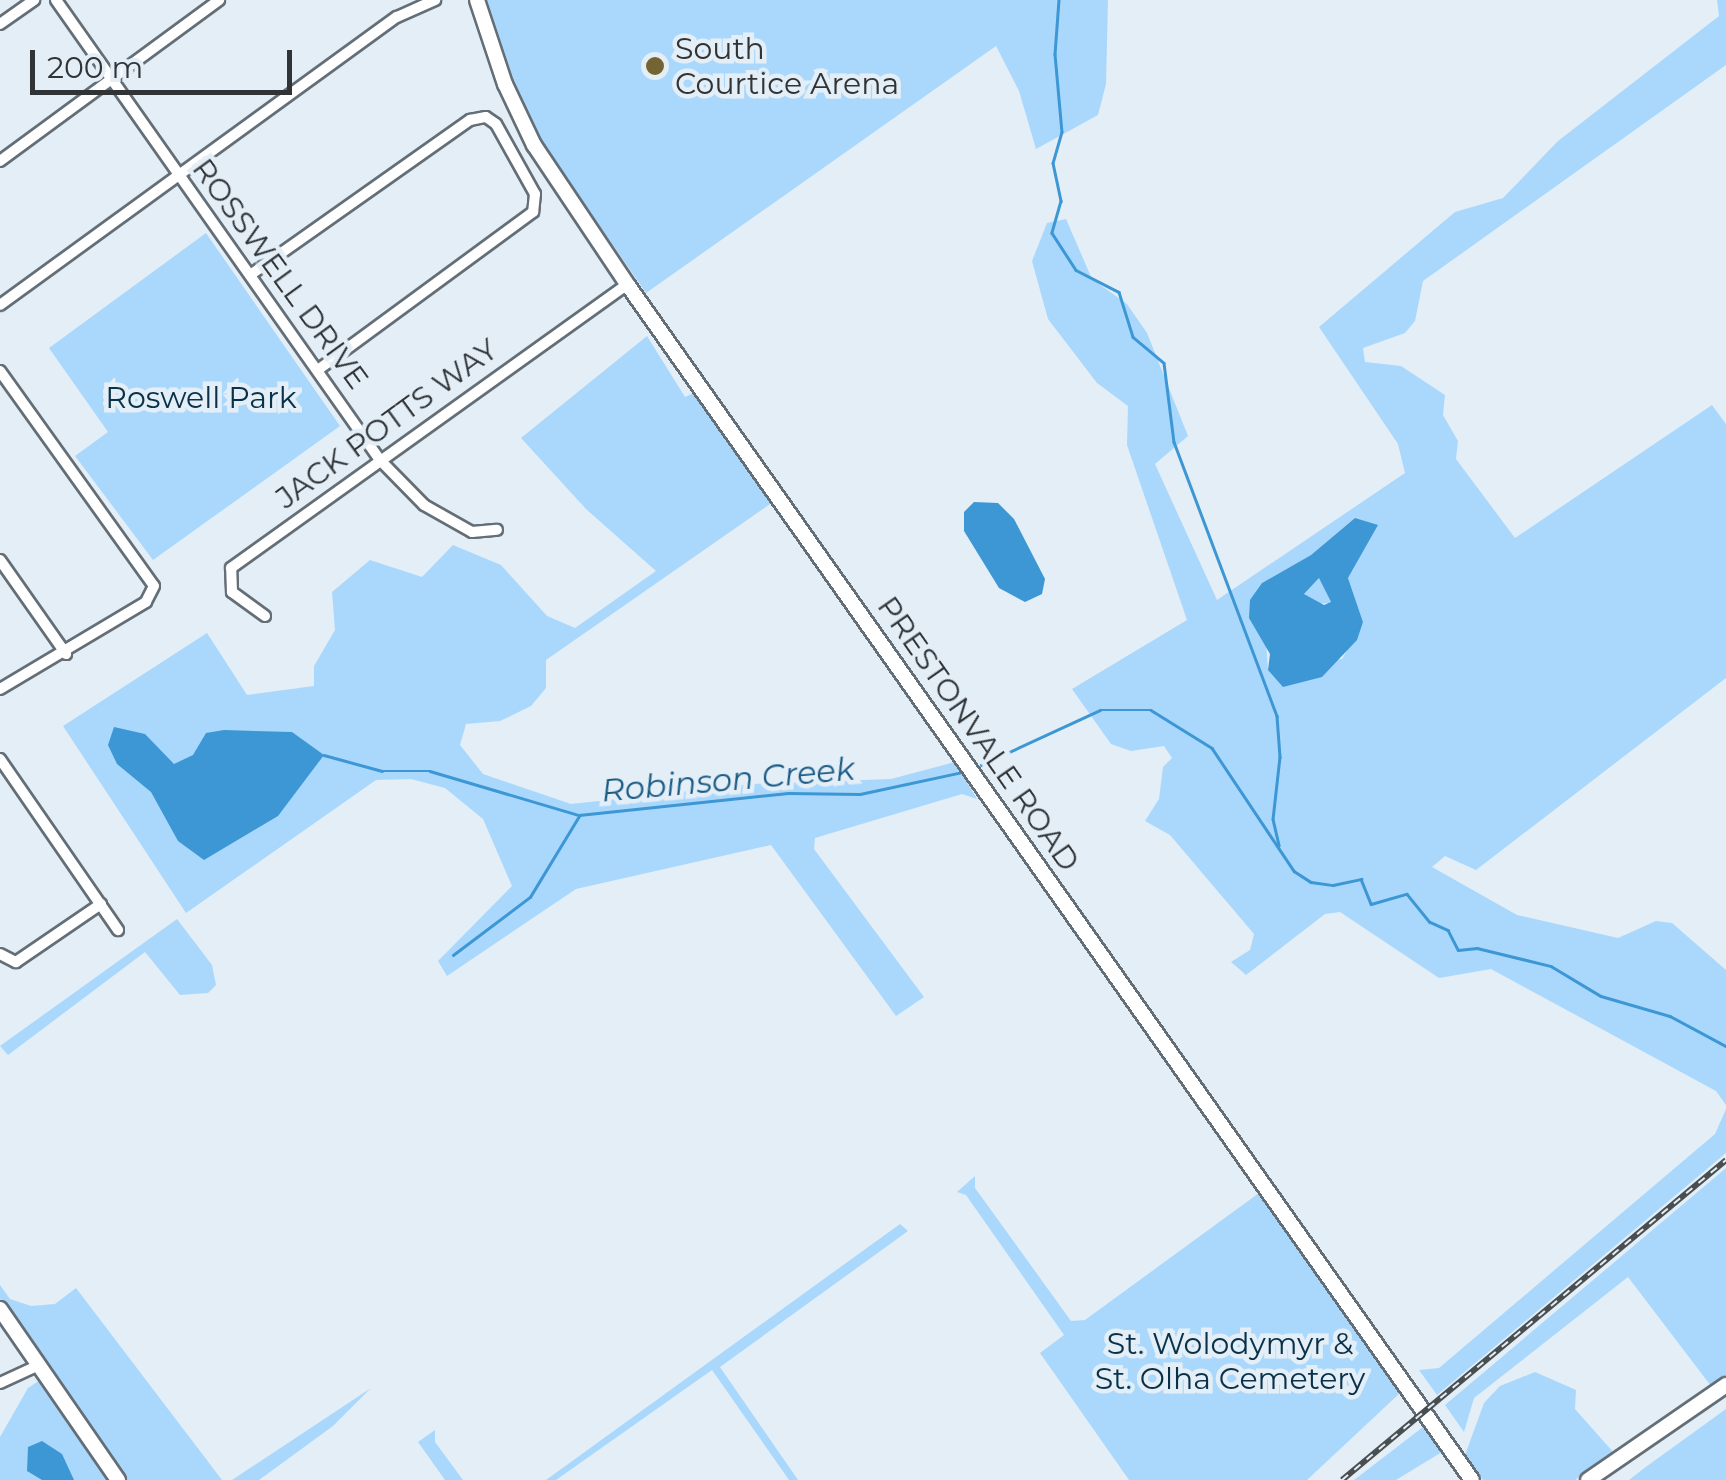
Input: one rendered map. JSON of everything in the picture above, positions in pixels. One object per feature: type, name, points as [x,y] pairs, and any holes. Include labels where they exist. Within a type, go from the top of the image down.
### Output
[{"type":"street","points":[[0,24],[34,0]]},
{"type":"street","name":"ROSSWELL DRIVE","points":[[56,0],[253,273],[380,460],[438,514],[472,532],[497,530]]},
{"type":"street","points":[[0,161],[219,0]]},
{"type":"street","points":[[0,305],[398,17],[434,0]]},
{"type":"street","name":"PRESTONVALE ROAD","points":[[477,0],[528,133],[627,284],[1472,1480]]},
{"type":"street","points":[[253,273],[470,120],[486,117],[496,124],[535,194],[533,212],[319,369]]},
{"type":"street","name":"JACK POTTS WAY","points":[[265,616],[232,592],[231,568],[627,284]]},
{"type":"street","points":[[0,370],[154,586],[146,602],[66,654],[0,689]]},
{"type":"street","points":[[0,560],[66,654]]},
{"type":"street","points":[[0,758],[118,930]]},
{"type":"street","points":[[0,954],[16,962],[100,904]]},
{"type":"street","points":[[0,1309],[118,1480]]},
{"type":"street","points":[[0,1383],[39,1365]]},
{"type":"street","points":[[1588,1480],[1726,1385]]},
{"type":"green space","points":[[486,0],[1108,0],[1106,84],[1098,115],[1036,149],[1019,91],[996,46],[646,293],[543,144],[511,79]]},
{"type":"green space","points":[[1717,0],[1726,0],[1726,65],[1423,281],[1415,321],[1405,333],[1363,348],[1365,362],[1401,366],[1445,395],[1443,415],[1458,441],[1456,459],[1515,538],[1712,405],[1726,424],[1726,678],[1476,870],[1445,856],[1432,867],[1517,915],[1618,938],[1656,921],[1672,923],[1726,970],[1726,1105],[1716,1091],[1491,969],[1439,978],[1340,912],[1325,914],[1246,975],[1231,962],[1250,950],[1254,934],[1170,835],[1145,821],[1159,799],[1163,767],[1172,758],[1164,746],[1131,751],[1111,744],[1072,689],[1187,620],[1127,445],[1128,406],[1097,383],[1048,319],[1032,261],[1047,223],[1066,219],[1092,279],[1127,304],[1147,333],[1188,436],[1155,464],[1217,600],[1405,473],[1398,444],[1319,327],[1455,212],[1503,198],[1558,141],[1719,16]],"holes":[[[1355,518],[1375,530],[1348,578],[1363,622],[1342,659],[1268,670],[1262,583],[1311,555]]]},
{"type":"green space","name":"Roswell Park","points":[[206,233],[340,426],[153,560],[75,456],[108,432],[49,348]]},
{"type":"green space","points":[[647,336],[685,397],[694,393],[773,502],[546,660],[546,688],[531,706],[500,721],[466,724],[460,745],[483,774],[571,804],[752,784],[891,779],[955,762],[977,799],[962,794],[815,838],[814,849],[924,997],[896,1016],[771,845],[576,889],[447,976],[438,961],[512,886],[483,819],[445,788],[411,779],[376,780],[186,913],[63,726],[207,633],[247,695],[314,686],[314,666],[335,630],[332,592],[370,560],[422,577],[453,545],[501,565],[547,616],[575,628],[656,571],[586,509],[521,438]]},
{"type":"green space","points":[[1319,578],[1331,603],[1312,604],[1304,594]]},
{"type":"green space","points":[[177,919],[212,965],[216,985],[208,993],[180,995],[145,952],[8,1055],[0,1046]]},
{"type":"green space","points":[[1726,1109],[1726,1153],[1437,1395],[1419,1370],[1439,1368],[1715,1134]]},
{"type":"green space","points":[[1726,1168],[1726,1375],[1711,1386],[1628,1277],[1474,1398],[1464,1432],[1445,1405]]},
{"type":"green space","name":"St. Wolodymyr & St. Olha Cemetery","points":[[975,1176],[975,1188],[1071,1321],[1085,1320],[1259,1193],[1400,1393],[1307,1480],[1129,1480],[1040,1353],[1064,1335],[966,1195],[957,1192]]},
{"type":"green space","points":[[900,1224],[908,1231],[720,1367],[798,1480],[789,1480],[712,1370],[556,1480],[546,1480]]},
{"type":"green space","points":[[0,1285],[10,1299],[31,1306],[55,1304],[76,1288],[222,1480],[124,1480],[0,1299]]},
{"type":"green space","points":[[1535,1372],[1576,1390],[1575,1409],[1614,1453],[1575,1480],[1483,1480],[1465,1455],[1484,1403],[1500,1386]]},
{"type":"green space","points":[[40,1380],[109,1480],[0,1480],[0,1437],[28,1388]]},
{"type":"green space","points":[[371,1388],[333,1426],[259,1480],[232,1480]]},
{"type":"green space","points":[[1726,1409],[1726,1480],[1629,1480],[1643,1469]]},
{"type":"green space","points":[[1423,1427],[1442,1452],[1396,1480],[1354,1480]]},
{"type":"green space","points":[[435,1430],[435,1442],[463,1480],[445,1480],[418,1442]]},
{"type":"water","points":[[974,502],[998,503],[1014,519],[1045,579],[1042,594],[1025,602],[999,588],[964,531],[964,512]]},
{"type":"water","points":[[1355,518],[1378,525],[1348,578],[1363,622],[1357,640],[1322,677],[1283,687],[1268,670],[1270,654],[1249,618],[1250,600],[1262,583],[1311,555]],"holes":[[[1319,578],[1331,602],[1324,605],[1304,594]]]},
{"type":"water","points":[[114,727],[145,734],[174,764],[193,755],[206,733],[224,730],[292,732],[324,755],[278,816],[204,860],[178,841],[151,792],[117,764],[108,745]]},
{"type":"water","points":[[42,1441],[62,1454],[74,1480],[42,1480],[27,1471],[28,1447]]},
{"type":"waterway","points":[[1059,0],[1055,54],[1062,132],[1053,163],[1061,201],[1052,233],[1076,270],[1119,292],[1133,337],[1164,363],[1174,442],[1277,716],[1280,757],[1273,819],[1279,845]]},
{"type":"waterway","name":"Robinson Creek","points":[[981,765],[1100,710],[1151,710],[1212,748],[1294,871],[1311,882],[1333,885],[1361,879],[1371,904],[1407,894],[1430,922],[1448,930],[1458,950],[1477,948],[1551,966],[1601,996],[1670,1016],[1726,1046]]},
{"type":"waterway","name":"Robinson Creek","points":[[324,755],[382,771],[430,771],[579,815],[788,793],[860,794],[963,772]]},
{"type":"waterway","points":[[453,955],[530,897],[579,816]]},
{"type":"railway","points":[[1342,1480],[1726,1160]]},
{"type":"place","name":"South Courtice Arena","points":[[655,66]]}]
